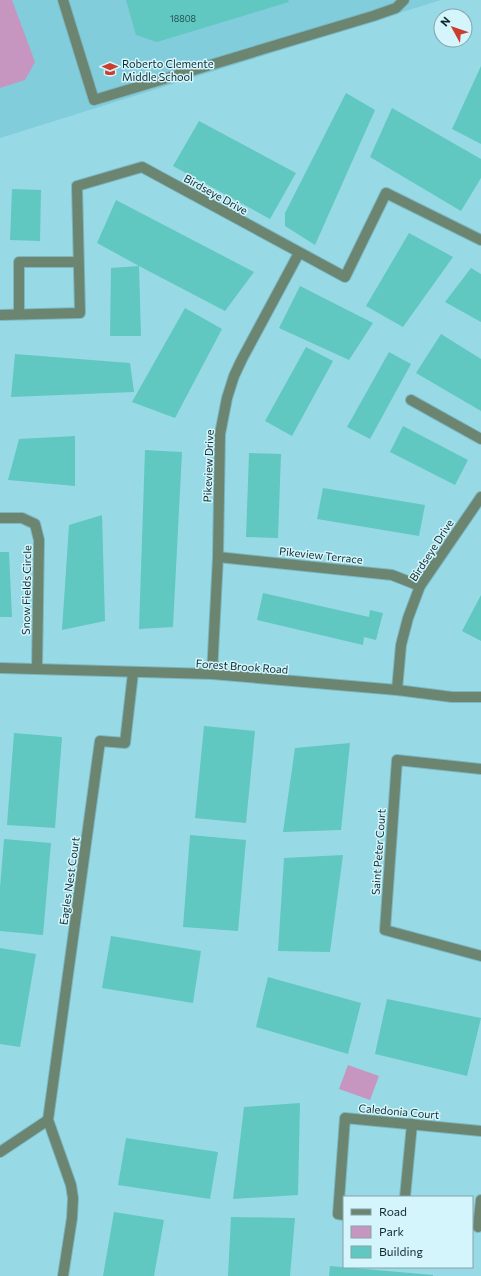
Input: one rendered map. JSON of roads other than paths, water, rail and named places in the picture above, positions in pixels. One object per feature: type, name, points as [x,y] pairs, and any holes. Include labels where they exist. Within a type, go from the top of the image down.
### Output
[{"type":"street","points":[[63,0],[94,100],[373,16],[396,8],[404,0]]},
{"type":"street","name":"Birdseye Drive","points":[[0,315],[80,313],[77,186],[142,167],[299,253],[345,276],[386,193],[481,239]]},
{"type":"street","name":"Pikeview Drive","points":[[212,674],[218,556],[220,434],[227,398],[234,376],[242,359],[299,253]]},
{"type":"street","points":[[19,314],[19,262],[78,262]]},
{"type":"street","points":[[411,400],[481,439]]},
{"type":"street","name":"Birdseye Drive","points":[[397,690],[401,645],[408,618],[420,586],[481,497]]},
{"type":"street","name":"Snow Fields Circle","points":[[0,518],[22,518],[35,524],[39,540],[37,668]]},
{"type":"street","name":"Pikeview Terrace","points":[[218,556],[392,575],[420,586]]},
{"type":"street","name":"Forest Brook Road","points":[[0,668],[37,668],[133,673],[212,674],[397,690],[452,697],[481,698]]},
{"type":"street","name":"Eagles Nest Court","points":[[63,1276],[74,1198],[71,1185],[48,1120],[100,741],[125,743],[133,673]]},
{"type":"street","name":"Saint Peter Court","points":[[481,769],[397,760],[385,930],[481,956]]},
{"type":"street","name":"Caledonia Court","points":[[343,1215],[338,1214],[345,1118],[481,1131]]},
{"type":"street","points":[[0,1152],[48,1120]]},
{"type":"street","points":[[404,1196],[412,1124]]},
{"type":"street","points":[[477,1226],[481,1200]]},
{"type":"place","name":"Roberto Clemente Middle School","points":[[110,69]]}]
